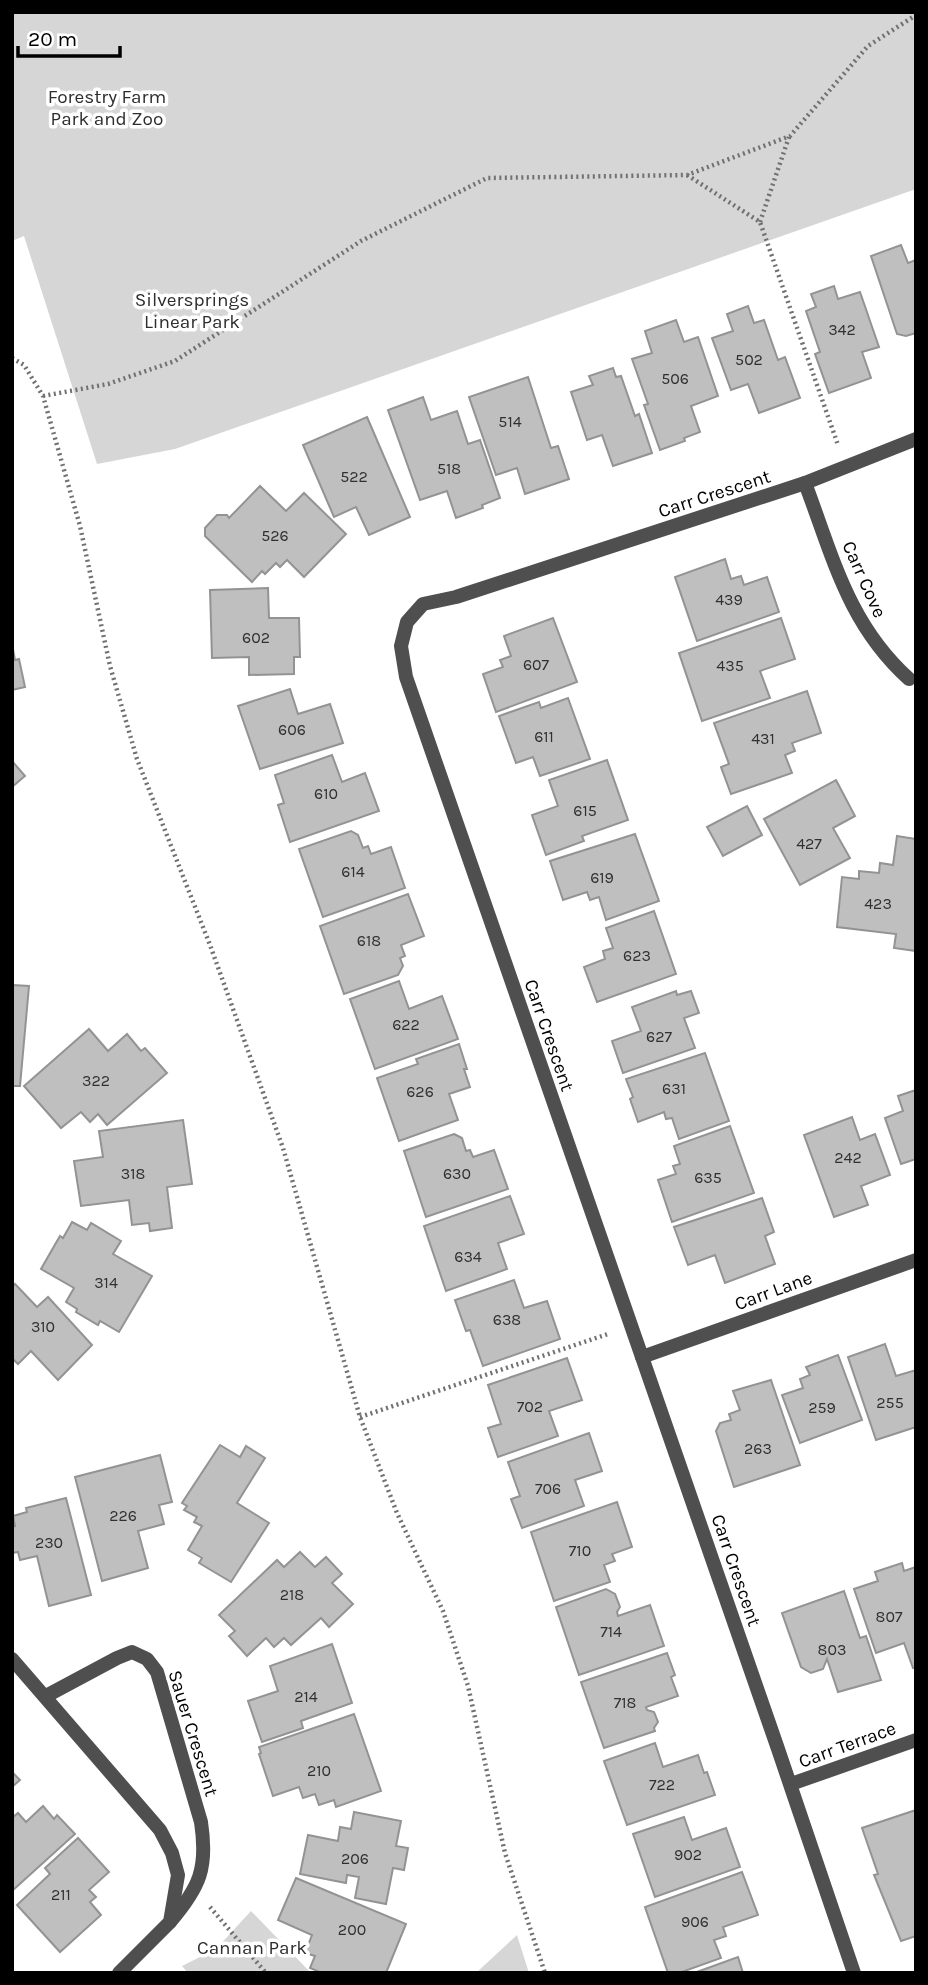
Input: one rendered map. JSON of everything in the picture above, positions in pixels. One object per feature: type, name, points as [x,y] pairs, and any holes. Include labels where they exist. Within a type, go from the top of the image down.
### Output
[{"type":"street","name":"Carr Crescent","points":[[854,1973],[406,677],[401,646],[407,622],[423,604],[456,597],[805,483],[916,439]]},
{"type":"street","name":"Carr Cove","points":[[805,483],[852,607],[886,658],[909,679]]},
{"type":"street","name":"Carr Lane","points":[[642,1357],[916,1260]]},
{"type":"street","name":"Sauer Crescent","points":[[46,1696],[132,1652],[148,1659],[157,1672],[201,1822],[204,1844],[202,1868],[195,1890],[170,1922],[119,1973]]},
{"type":"street","points":[[12,1659],[160,1830],[172,1853],[178,1875],[170,1922]]},
{"type":"street","name":"Carr Terrace","points":[[790,1784],[916,1740]]},
{"type":"path","points":[[760,222],[790,136],[868,46],[916,15]]},
{"type":"path","points":[[43,397],[108,384],[175,361],[361,241],[487,178],[687,176],[790,136]]},
{"type":"path","points":[[687,176],[760,222],[846,466]]},
{"type":"path","points":[[12,358],[24,365],[43,397],[80,526],[110,666],[137,759],[210,945],[283,1148],[360,1417],[397,1513],[443,1611],[468,1686],[505,1853],[545,1973]]},
{"type":"path","points":[[360,1417],[631,1326]]},
{"type":"path","points":[[195,1890],[266,1973]]},
{"type":"green space","name":"Silversprings Linear Park","points":[[12,12],[916,12],[916,189],[175,449],[97,464],[24,236],[12,241]]},
{"type":"green space","name":"Cannan Park","points":[[251,1911],[311,1973],[188,1973],[182,1966],[216,1949]]},
{"type":"green space","points":[[517,1935],[529,1973],[476,1973]]},
{"type":"building","points":[[901,245],[908,263],[916,260],[916,333],[906,336],[897,334],[871,256]]},
{"type":"building","points":[[834,286],[838,299],[860,292],[879,347],[862,352],[871,378],[829,393],[815,354],[820,352],[806,311],[816,307],[811,294]]},
{"type":"building","points":[[748,306],[754,323],[764,320],[778,360],[785,357],[800,398],[759,413],[748,384],[731,390],[712,338],[733,331],[727,314]]},
{"type":"building","points":[[676,320],[684,342],[698,337],[718,396],[691,406],[700,432],[660,450],[632,359],[652,353],[645,331]]},
{"type":"building","points":[[613,368],[616,377],[621,376],[635,416],[639,414],[652,453],[613,466],[602,435],[587,440],[571,392],[593,385],[589,376]]},
{"type":"building","points":[[528,377],[551,448],[558,446],[569,479],[525,494],[517,468],[496,475],[469,397]]},
{"type":"building","points":[[423,397],[431,420],[457,411],[468,444],[480,440],[500,498],[456,518],[447,491],[420,500],[388,410]]},
{"type":"building","points":[[367,417],[410,517],[369,535],[356,507],[334,517],[303,445]]},
{"type":"building","points":[[260,486],[286,511],[304,493],[346,534],[304,577],[287,560],[280,567],[276,563],[265,574],[262,571],[252,582],[205,536],[205,528],[217,515],[227,515],[229,518]]},
{"type":"building","points":[[725,559],[731,579],[741,576],[744,585],[767,577],[779,612],[697,641],[675,577]]},
{"type":"building","points":[[268,588],[269,618],[299,618],[300,657],[294,657],[294,674],[249,675],[249,657],[212,658],[210,590]]},
{"type":"building","points":[[553,618],[577,682],[496,712],[483,674],[503,667],[500,660],[511,656],[504,636]]},
{"type":"building","points":[[781,618],[795,659],[760,671],[770,698],[702,721],[679,653]]},
{"type":"building","points":[[12,644],[15,660],[19,659],[25,687],[12,690]]},
{"type":"building","points":[[290,689],[298,714],[330,704],[343,743],[260,769],[238,706]]},
{"type":"building","points":[[807,691],[821,733],[792,743],[795,751],[785,755],[792,773],[731,794],[721,767],[729,764],[714,723]]},
{"type":"building","points":[[568,698],[590,759],[540,776],[533,757],[516,763],[499,716],[539,702],[541,708]]},
{"type":"building","points":[[332,755],[342,782],[365,773],[379,811],[290,842],[278,805],[284,803],[275,775]]},
{"type":"building","points":[[607,760],[628,820],[582,836],[584,841],[546,855],[532,815],[558,806],[549,780]]},
{"type":"building","points":[[12,761],[25,776],[12,787]]},
{"type":"building","points":[[836,780],[855,816],[833,828],[850,858],[800,885],[764,819]]},
{"type":"building","points":[[747,806],[762,835],[723,856],[707,827]]},
{"type":"building","points":[[351,831],[358,835],[363,848],[368,846],[371,854],[391,847],[405,888],[323,917],[299,849]]},
{"type":"building","points":[[635,834],[659,901],[606,920],[599,897],[590,900],[587,892],[563,900],[550,861]]},
{"type":"building","points":[[897,836],[916,839],[916,951],[894,948],[896,934],[837,927],[842,877],[859,879],[859,871],[879,873],[880,863],[893,865]]},
{"type":"building","points":[[408,894],[424,936],[401,945],[405,956],[400,958],[403,966],[398,975],[344,994],[320,926]]},
{"type":"building","points":[[654,911],[676,974],[597,1002],[584,967],[605,959],[603,951],[613,948],[606,928]]},
{"type":"building","points":[[399,981],[409,1009],[442,996],[458,1039],[375,1069],[350,999]]},
{"type":"building","points":[[12,985],[29,986],[20,1086],[12,1086]]},
{"type":"building","points":[[676,991],[677,995],[691,991],[699,1013],[684,1018],[695,1048],[623,1073],[612,1041],[641,1031],[632,1007]]},
{"type":"building","points":[[89,1029],[108,1051],[127,1034],[141,1051],[145,1048],[167,1073],[107,1125],[98,1114],[90,1122],[81,1112],[61,1128],[24,1086]]},
{"type":"building","points":[[459,1044],[470,1087],[449,1094],[458,1120],[399,1141],[377,1078],[418,1064],[416,1059]]},
{"type":"building","points":[[705,1053],[729,1121],[679,1139],[672,1118],[666,1119],[664,1112],[638,1122],[626,1079]]},
{"type":"building","points":[[916,1090],[916,1159],[901,1164],[885,1118],[903,1111],[898,1096]]},
{"type":"building","points":[[852,1117],[860,1140],[875,1134],[890,1175],[861,1186],[868,1205],[834,1217],[804,1135]]},
{"type":"building","points":[[183,1120],[192,1184],[167,1187],[172,1228],[150,1231],[149,1223],[132,1225],[129,1200],[81,1206],[74,1161],[103,1157],[99,1131]]},
{"type":"building","points":[[730,1126],[754,1193],[672,1222],[658,1180],[676,1174],[673,1166],[680,1164],[674,1146]]},
{"type":"building","points":[[454,1134],[462,1138],[466,1151],[470,1150],[473,1157],[494,1150],[508,1189],[426,1217],[404,1151]]},
{"type":"building","points":[[510,1196],[524,1234],[498,1243],[507,1269],[446,1291],[424,1226]]},
{"type":"building","points":[[762,1198],[774,1232],[765,1236],[775,1264],[725,1283],[715,1255],[688,1265],[674,1227]]},
{"type":"building","points":[[72,1222],[87,1230],[91,1223],[121,1241],[113,1254],[152,1276],[119,1332],[100,1321],[98,1325],[76,1312],[77,1309],[66,1302],[74,1288],[41,1269],[60,1236],[63,1238]]},
{"type":"building","points":[[514,1280],[524,1308],[547,1301],[560,1339],[483,1366],[455,1300]]},
{"type":"building","points":[[15,1284],[37,1307],[48,1297],[92,1345],[58,1380],[31,1351],[18,1364],[12,1358],[12,1287]]},
{"type":"building","points":[[885,1344],[896,1376],[916,1370],[916,1427],[876,1440],[848,1357]]},
{"type":"building","points":[[838,1355],[862,1420],[800,1443],[782,1395],[803,1388],[800,1379],[810,1375],[806,1367]]},
{"type":"building","points":[[567,1358],[582,1400],[549,1411],[558,1436],[498,1457],[488,1428],[501,1424],[488,1385]]},
{"type":"building","points":[[771,1380],[800,1465],[734,1487],[716,1431],[720,1423],[731,1420],[729,1414],[740,1410],[733,1391]]},
{"type":"building","points":[[589,1433],[602,1471],[575,1480],[584,1506],[522,1528],[511,1499],[520,1496],[508,1462]]},
{"type":"building","points":[[220,1445],[240,1457],[246,1446],[265,1458],[237,1503],[269,1523],[231,1582],[199,1563],[202,1558],[188,1550],[202,1526],[194,1522],[197,1517],[184,1510],[187,1506],[182,1503]]},
{"type":"building","points":[[160,1455],[172,1502],[159,1505],[164,1524],[138,1531],[148,1568],[102,1581],[75,1477]]},
{"type":"building","points":[[66,1498],[91,1595],[49,1606],[37,1556],[20,1560],[18,1552],[12,1553],[12,1527],[15,1526],[13,1516],[27,1512],[26,1508]]},
{"type":"building","points":[[617,1502],[632,1547],[612,1554],[615,1561],[604,1565],[610,1582],[554,1601],[531,1532]]},
{"type":"building","points":[[300,1552],[315,1567],[326,1557],[342,1574],[332,1583],[353,1604],[329,1627],[321,1618],[291,1645],[284,1638],[274,1647],[266,1638],[247,1656],[229,1636],[235,1631],[219,1615],[277,1560],[284,1567]]},
{"type":"building","points":[[902,1563],[904,1571],[916,1567],[916,1667],[913,1668],[904,1643],[876,1653],[854,1589],[878,1581],[875,1572]]},
{"type":"building","points":[[606,1589],[615,1594],[620,1607],[618,1616],[650,1605],[664,1646],[579,1675],[556,1607]]},
{"type":"building","points":[[844,1591],[860,1638],[866,1636],[881,1680],[838,1692],[827,1659],[823,1669],[811,1673],[801,1667],[782,1613]]},
{"type":"building","points":[[332,1644],[352,1703],[301,1721],[303,1728],[262,1742],[248,1701],[278,1691],[270,1666]]},
{"type":"building","points":[[667,1653],[675,1675],[671,1677],[678,1696],[646,1707],[654,1712],[658,1722],[655,1731],[604,1748],[581,1682]]},
{"type":"building","points":[[354,1714],[381,1791],[336,1807],[334,1800],[319,1805],[315,1794],[303,1798],[299,1787],[273,1796],[259,1747]]},
{"type":"building","points":[[655,1743],[663,1767],[698,1755],[715,1795],[627,1825],[604,1761]]},
{"type":"building","points":[[12,1772],[20,1780],[12,1787]]},
{"type":"building","points":[[43,1806],[54,1819],[57,1815],[75,1834],[12,1891],[12,1818],[18,1813],[26,1822]]},
{"type":"building","points":[[916,1810],[916,1936],[901,1941],[874,1875],[878,1874],[862,1828]]},
{"type":"building","points":[[354,1812],[401,1821],[396,1846],[408,1848],[404,1870],[393,1868],[386,1904],[355,1898],[359,1877],[347,1875],[346,1883],[300,1874],[308,1835],[338,1841],[340,1827],[351,1829]]},
{"type":"building","points":[[684,1817],[692,1840],[726,1828],[740,1867],[655,1897],[633,1834]]},
{"type":"building","points":[[78,1838],[109,1872],[89,1890],[96,1897],[90,1902],[101,1915],[60,1952],[17,1905],[50,1874],[45,1868]]},
{"type":"building","points":[[742,1872],[758,1915],[723,1927],[726,1936],[714,1940],[721,1958],[679,1973],[668,1973],[645,1907]]},
{"type":"building","points":[[296,1878],[406,1924],[386,1973],[322,1973],[310,1968],[315,1956],[305,1953],[312,1935],[278,1920]]},
{"type":"building","points":[[738,1957],[743,1973],[694,1973]]},
{"type":"park label","name":"Forestry Farm Park and Zoo","points":[[107,107]]}]
